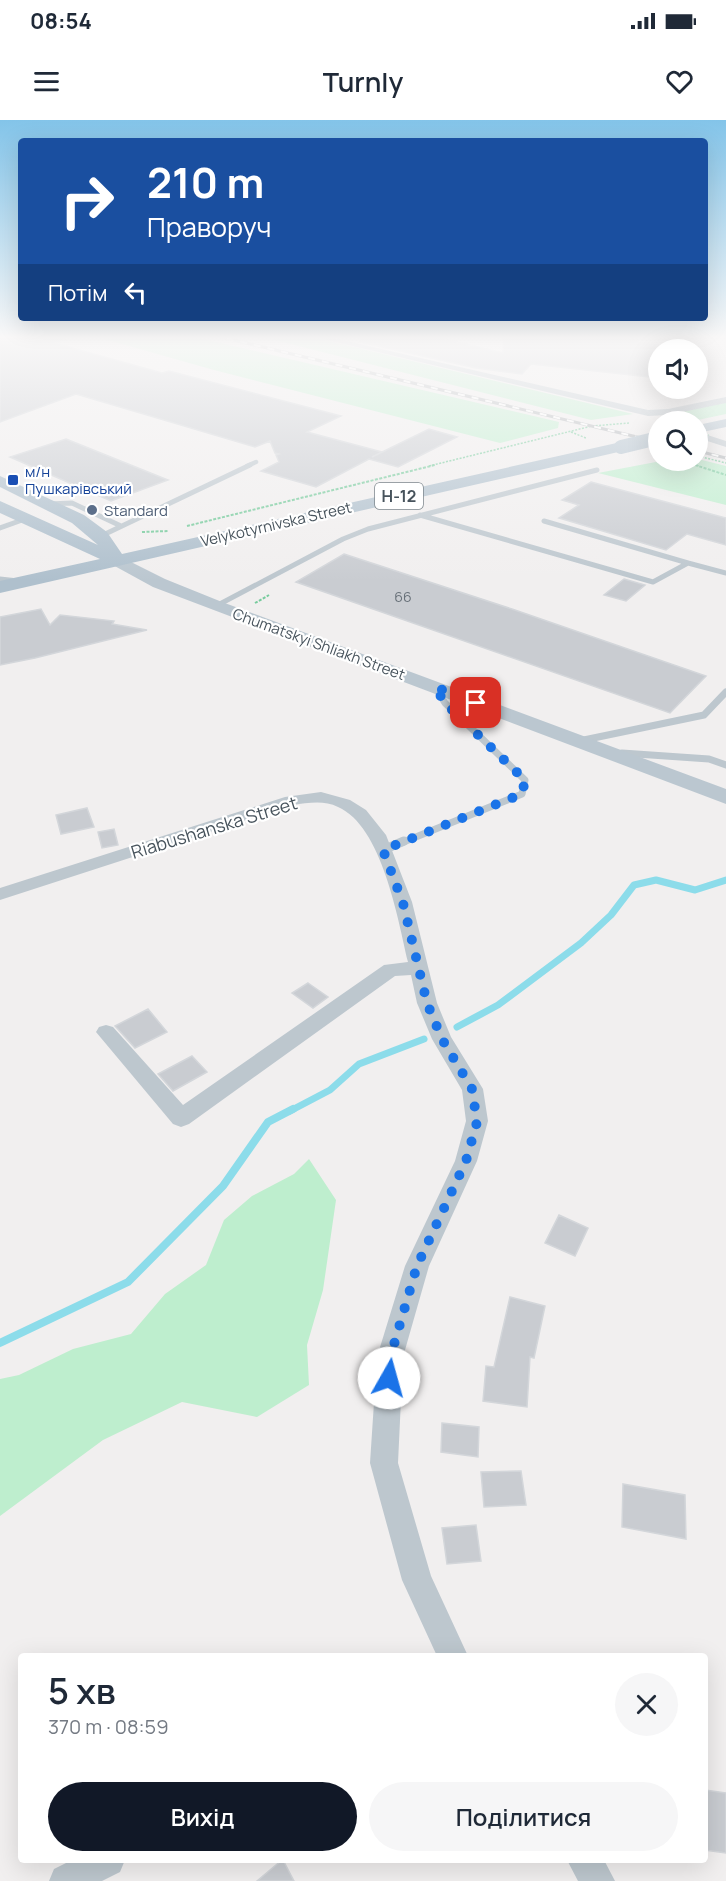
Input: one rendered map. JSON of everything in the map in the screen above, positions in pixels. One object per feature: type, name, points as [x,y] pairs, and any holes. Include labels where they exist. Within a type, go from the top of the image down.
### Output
[{"type":"main road","points":[[713,437],[726,423]]},
{"type":"main road","name":"Velykotyrnivska Street","points":[[0,587],[648,440]]},
{"type":"main road","name":"Chumatskyi Shliakh Street","points":[[0,481],[78,519],[101,536],[117,560]]},
{"type":"main road","points":[[21,517],[46,504]]},
{"type":"main road","name":"Chumatskyi Shliakh Street","points":[[0,506],[117,560],[159,583],[223,602],[435,687],[726,797]]},
{"type":"street","name":"Riabushanska Street","points":[[0,894],[291,800],[321,797],[344,803],[360,813],[378,835],[403,903],[427,1003],[442,1039],[472,1089],[477,1122],[466,1161],[417,1266],[390,1358],[384,1463],[417,1580],[452,1653]]},
{"type":"street","points":[[106,1032],[181,1119],[391,970],[418,968]]},
{"type":"street","points":[[66,1881],[102,1863]]},
{"type":"street","points":[[586,1863],[598,1881]]},
{"type":"lane","points":[[101,536],[256,462]]},
{"type":"lane","points":[[223,602],[343,539],[417,515],[597,470]]},
{"type":"lane","points":[[46,504],[72,503],[121,526]]},
{"type":"lane","points":[[417,515],[653,582],[688,563]]},
{"type":"lane","points":[[0,528],[21,517]]},
{"type":"lane","points":[[544,521],[726,573]]},
{"type":"lane","points":[[0,579],[23,581]]},
{"type":"lane","points":[[383,850],[522,794],[525,780],[445,703],[435,687]]},
{"type":"lane","points":[[579,741],[704,715],[726,692]]},
{"type":"lane","points":[[609,753],[709,759],[726,765]]},
{"type":"path","points":[[179,528],[592,426],[647,422]]},
{"type":"path","points":[[708,458],[726,463]]},
{"type":"path","points":[[708,469],[726,475]]},
{"type":"path","points":[[132,532],[167,531]]},
{"type":"path","points":[[223,602],[249,606],[270,595]]},
{"type":"green space","points":[[399,417],[538,417],[559,422],[558,428],[500,443]]},
{"type":"green space","points":[[580,417],[611,417],[591,420]]},
{"type":"green space","points":[[708,462],[726,466],[726,505],[598,473],[648,463],[648,471],[708,471]]},
{"type":"green space","points":[[309,1159],[336,1200],[323,1290],[307,1345],[309,1385],[257,1417],[182,1402],[103,1440],[0,1516],[0,1379],[19,1375],[73,1349],[131,1334],[165,1294],[206,1265],[224,1220],[252,1196],[294,1174]]},
{"type":"building","points":[[0,417],[13,417],[0,422]]},
{"type":"building","points":[[154,417],[338,417],[307,432],[382,452],[372,457],[429,429],[457,437],[398,467],[369,459],[316,487],[261,471],[279,462],[276,455],[279,454],[275,453],[270,441],[255,447]]},
{"type":"building","points":[[66,439],[168,480],[111,501],[10,457]]},
{"type":"building","points":[[591,482],[726,518],[726,545],[687,534],[666,550],[559,518],[579,505],[562,500]]},
{"type":"building","points":[[344,554],[706,676],[670,713],[296,582]]},
{"type":"building","points":[[624,579],[645,585],[626,601],[604,595]]},
{"type":"building","points":[[41,609],[50,625],[60,615],[114,621],[112,624],[147,630],[0,665],[0,617]]},
{"type":"building","points":[[87,808],[94,827],[61,834],[56,815]]},
{"type":"building","points":[[114,829],[118,845],[102,848],[98,832]]},
{"type":"building","points":[[308,983],[328,997],[313,1008],[292,993]]},
{"type":"building","points":[[148,1009],[167,1032],[135,1048],[115,1026]]},
{"type":"building","points":[[192,1056],[207,1072],[173,1091],[158,1074]]},
{"type":"building","points":[[559,1215],[588,1228],[575,1256],[545,1243]]},
{"type":"building","points":[[510,1297],[545,1306],[534,1358],[530,1357],[527,1407],[483,1401],[486,1366],[494,1367]]},
{"type":"building","points":[[442,1423],[479,1427],[478,1457],[441,1452]]},
{"type":"building","points":[[521,1471],[526,1505],[484,1507],[481,1472]]},
{"type":"building","points":[[623,1484],[685,1495],[686,1539],[622,1527]]},
{"type":"building","points":[[476,1525],[481,1561],[447,1564],[442,1528]]},
{"type":"building","points":[[708,1790],[726,1793],[726,1853],[708,1850]]},
{"type":"building","points":[[278,1863],[285,1863],[294,1881],[257,1881]]},
{"type":"waterway","points":[[457,1027],[498,1005],[581,943],[611,915],[634,885],[656,880],[695,890],[726,880]]},
{"type":"waterway","points":[[290,1111],[330,1090],[359,1064],[424,1039]]},
{"type":"waterway","points":[[0,1343],[128,1282],[223,1186],[268,1122],[293,1109]]},
{"type":"railway","points":[[555,417],[648,440]]},
{"type":"railway","points":[[708,454],[726,458]]},
{"type":"place","name":"м/н Пушкарівський","points":[[13,480]]},
{"type":"place","name":"Standard","points":[[92,510]]},
{"type":"route","points":[[389,1378],[390,1358],[417,1266],[466,1161],[477,1122],[472,1089],[442,1039],[427,1003],[403,903],[383,850],[522,794],[525,780],[445,703],[435,687],[476,703]]}]
